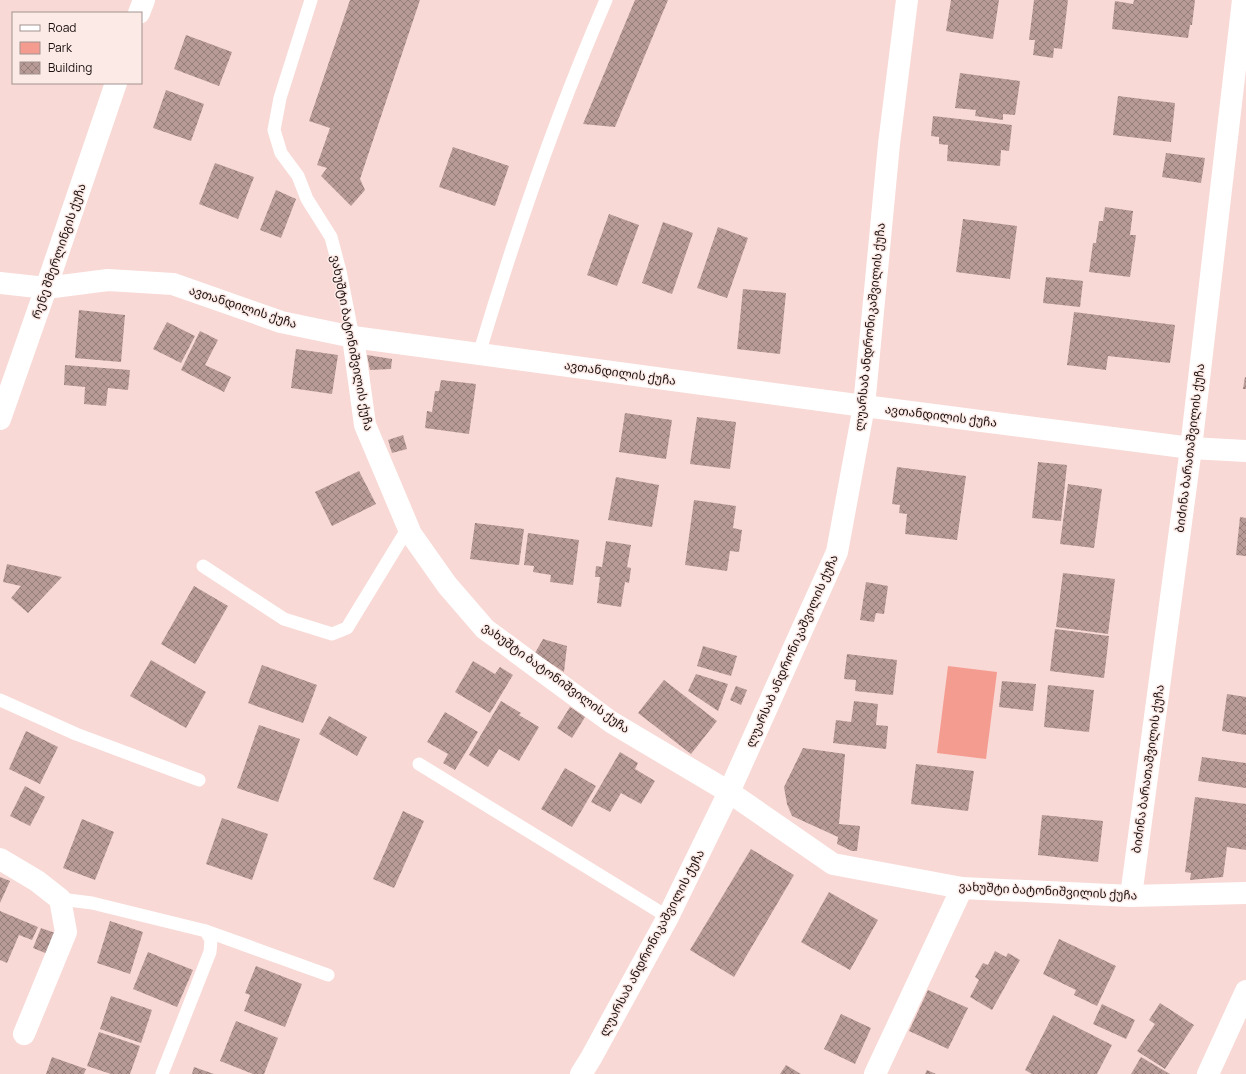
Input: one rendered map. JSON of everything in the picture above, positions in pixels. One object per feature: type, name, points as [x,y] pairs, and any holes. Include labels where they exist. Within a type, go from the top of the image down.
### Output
[{"type":"street","points":[[140,12],[144,0]]},
{"type":"street","name":"ლუარსაბ ანდრონიკაშვილის ქუჩა","points":[[581,1074],[668,917],[729,792],[837,552],[864,406],[889,144],[907,0]]},
{"type":"street","name":"ბიძინა ბარათაშვილის ქუჩა","points":[[1131,896],[1191,448],[1243,0]]},
{"type":"street","name":"რენე შმერლინგის ქუჩა","points":[[0,419],[116,84]]},
{"type":"street","name":"ავთანდილის ქუჩა","points":[[0,283],[46,288],[108,280],[173,284],[281,322],[353,337],[864,406],[1191,448],[1246,451]]},
{"type":"street","name":"ვახუშტი ბატონიშვილის ქუჩა","points":[[353,337],[365,424],[410,534],[447,585],[485,629],[611,722],[729,792],[833,864],[962,888],[1131,896],[1246,893]]},
{"type":"street","points":[[0,859],[37,881],[60,899],[66,932],[24,1034]]},
{"type":"street","points":[[875,1074],[962,888]]},
{"type":"street","points":[[1208,1074],[1246,991]]},
{"type":"lane","name":"ვახუშტი ბატონიშვილის ქუჩა","points":[[311,0],[280,98],[274,130],[281,153],[298,176],[307,199],[331,237],[340,271],[353,337]]},
{"type":"lane","points":[[479,354],[501,280],[551,137],[606,0]]},
{"type":"lane","points":[[203,566],[284,619],[332,634],[347,628],[408,528]]},
{"type":"lane","points":[[0,700],[76,734],[199,780]]},
{"type":"lane","points":[[419,764],[668,917]]},
{"type":"lane","points":[[60,899],[92,903],[206,931],[328,975]]},
{"type":"lane","points":[[162,1074],[210,952],[211,940],[206,931]]},
{"type":"green space","points":[[948,666],[997,672],[986,759],[937,753]]},
{"type":"building","points":[[350,0],[420,0],[360,179],[365,190],[351,206],[321,176],[327,168],[317,165],[330,128],[309,121]]},
{"type":"building","points":[[635,0],[668,0],[615,127],[583,124]]},
{"type":"building","points":[[951,0],[999,0],[993,39],[946,31]]},
{"type":"building","points":[[1034,0],[1068,0],[1062,49],[1054,48],[1053,58],[1033,55],[1035,40],[1029,40]]},
{"type":"building","points":[[1134,0],[1195,0],[1192,25],[1190,25],[1188,38],[1112,29],[1115,1],[1133,4]]},
{"type":"building","points":[[186,35],[232,52],[219,86],[174,69]]},
{"type":"building","points":[[960,73],[1020,81],[1015,115],[1003,114],[1003,120],[975,116],[976,110],[955,108]]},
{"type":"building","points":[[166,90],[204,104],[191,141],[153,128]]},
{"type":"building","points":[[1118,96],[1175,103],[1171,142],[1113,135]]},
{"type":"building","points":[[933,116],[1012,125],[1009,151],[1001,150],[1000,166],[947,161],[948,145],[939,144],[939,137],[931,136]]},
{"type":"building","points":[[453,147],[509,166],[495,206],[439,187]]},
{"type":"building","points":[[1166,153],[1205,158],[1201,183],[1162,177]]},
{"type":"building","points":[[215,163],[254,177],[238,219],[199,204]]},
{"type":"building","points":[[276,190],[296,199],[281,238],[260,230]]},
{"type":"building","points":[[1105,207],[1133,211],[1130,235],[1136,235],[1130,277],[1089,272],[1093,243],[1096,243],[1099,221],[1103,221]]},
{"type":"building","points":[[609,214],[639,225],[617,286],[587,275]]},
{"type":"building","points":[[963,219],[1017,226],[1010,279],[956,272]]},
{"type":"building","points":[[663,222],[693,233],[672,294],[642,283]]},
{"type":"building","points":[[718,227],[748,238],[727,298],[697,288]]},
{"type":"building","points":[[1046,277],[1083,281],[1080,307],[1043,303]]},
{"type":"building","points":[[743,289],[786,293],[780,354],[737,349]]},
{"type":"building","points":[[79,310],[125,315],[121,362],[75,358]]},
{"type":"building","points":[[1074,312],[1175,325],[1170,363],[1108,356],[1106,370],[1067,365]]},
{"type":"building","points":[[167,322],[195,336],[181,363],[153,349]]},
{"type":"building","points":[[200,331],[218,340],[205,365],[231,377],[224,392],[181,370]]},
{"type":"building","points":[[296,349],[338,355],[332,394],[291,388]]},
{"type":"building","points":[[367,355],[392,359],[391,369],[370,370]]},
{"type":"building","points":[[65,365],[130,370],[128,390],[108,388],[106,406],[84,404],[85,387],[64,385]]},
{"type":"building","points":[[1245,377],[1246,389],[1243,389]]},
{"type":"building","points":[[441,380],[476,384],[469,434],[425,428],[427,411],[432,412],[435,391],[439,391]]},
{"type":"building","points":[[625,413],[672,420],[666,459],[619,452]]},
{"type":"building","points":[[697,417],[736,422],[730,469],[690,464]]},
{"type":"building","points":[[403,435],[407,449],[392,453],[388,440]]},
{"type":"building","points":[[1038,462],[1067,465],[1061,521],[1032,518]]},
{"type":"building","points":[[897,467],[966,476],[957,540],[905,534],[907,514],[899,513],[900,505],[892,504]]},
{"type":"building","points":[[359,471],[376,504],[332,526],[315,492]]},
{"type":"building","points":[[616,477],[659,485],[652,527],[608,520]]},
{"type":"building","points":[[1068,484],[1102,489],[1094,548],[1060,544]]},
{"type":"building","points":[[694,500],[736,506],[733,528],[742,530],[739,552],[730,551],[727,571],[685,565]]},
{"type":"building","points":[[1240,517],[1246,518],[1246,556],[1236,555]]},
{"type":"building","points":[[475,523],[524,529],[519,565],[470,559]]},
{"type":"building","points":[[528,533],[579,540],[573,585],[550,582],[551,575],[533,572],[534,566],[524,565]]},
{"type":"building","points":[[606,541],[631,545],[627,567],[631,568],[629,583],[625,582],[621,607],[597,603],[600,577],[595,577],[596,566],[602,567]]},
{"type":"building","points":[[7,564],[62,577],[28,613],[11,598],[21,586],[3,582]]},
{"type":"building","points":[[1063,573],[1115,579],[1108,634],[1056,627]]},
{"type":"building","points":[[866,582],[888,586],[884,614],[876,613],[874,622],[860,620]]},
{"type":"building","points":[[194,586],[228,606],[195,664],[161,644]]},
{"type":"building","points":[[1055,629],[1109,636],[1104,678],[1050,671]]},
{"type":"building","points":[[543,639],[567,646],[564,672],[535,653]]},
{"type":"building","points":[[703,646],[737,656],[731,676],[697,666]]},
{"type":"building","points":[[847,654],[897,660],[893,695],[855,691],[856,680],[844,679]]},
{"type":"building","points":[[151,660],[206,692],[186,728],[130,696]]},
{"type":"building","points":[[473,661],[495,674],[500,667],[513,675],[490,713],[455,692]]},
{"type":"building","points":[[262,665],[317,685],[303,723],[248,703]]},
{"type":"building","points":[[696,674],[728,684],[718,711],[688,691]]},
{"type":"building","points":[[664,680],[717,721],[691,754],[638,713]]},
{"type":"building","points":[[1002,681],[1036,684],[1033,711],[999,707]]},
{"type":"building","points":[[1048,685],[1094,690],[1089,732],[1044,727]]},
{"type":"building","points":[[736,686],[747,690],[741,705],[730,700]]},
{"type":"building","points":[[1227,694],[1246,697],[1246,735],[1222,731]]},
{"type":"building","points":[[501,701],[521,713],[519,715],[539,727],[519,761],[499,749],[488,767],[469,755]]},
{"type":"building","points":[[854,701],[878,704],[876,725],[888,726],[886,749],[833,743],[836,720],[851,722]]},
{"type":"building","points":[[570,707],[585,717],[572,738],[557,728]]},
{"type":"building","points":[[445,712],[478,732],[455,770],[443,763],[448,754],[427,742]]},
{"type":"building","points":[[329,716],[367,737],[357,756],[319,734]]},
{"type":"building","points":[[259,725],[300,739],[278,802],[237,788]]},
{"type":"building","points":[[26,731],[58,747],[40,784],[9,769]]},
{"type":"building","points":[[803,748],[845,754],[839,824],[860,826],[857,851],[852,851],[837,844],[838,837],[792,816],[787,804],[784,787]]},
{"type":"building","points":[[620,752],[638,763],[635,769],[655,781],[641,804],[621,793],[610,812],[591,802]]},
{"type":"building","points":[[1202,757],[1246,763],[1246,788],[1198,781]]},
{"type":"building","points":[[916,764],[974,771],[968,811],[911,804]]},
{"type":"building","points":[[565,768],[596,786],[572,827],[541,809]]},
{"type":"building","points":[[25,786],[45,797],[30,826],[10,816]]},
{"type":"building","points":[[1195,797],[1246,804],[1246,850],[1227,847],[1223,877],[1190,880],[1191,873],[1185,872]]},
{"type":"building","points":[[403,811],[424,821],[394,888],[373,879]]},
{"type":"building","points":[[1042,815],[1103,821],[1098,862],[1038,855]]},
{"type":"building","points":[[222,818],[268,834],[252,880],[206,864]]},
{"type":"building","points":[[82,819],[114,832],[95,880],[63,868]]},
{"type":"building","points":[[751,849],[794,875],[734,977],[690,950]]},
{"type":"building","points":[[0,877],[10,881],[0,903]]},
{"type":"building","points":[[829,892],[878,920],[850,970],[801,942]]},
{"type":"building","points":[[0,911],[38,927],[32,940],[19,935],[7,963],[0,960]]},
{"type":"building","points":[[110,921],[143,932],[130,974],[97,963]]},
{"type":"building","points":[[41,928],[58,934],[50,955],[33,948]]},
{"type":"building","points":[[1059,939],[1116,966],[1097,1006],[1074,995],[1076,990],[1043,974]]},
{"type":"building","points":[[995,951],[1006,957],[1008,953],[1020,960],[992,1010],[970,997],[979,980],[975,977],[983,963],[988,965]]},
{"type":"building","points":[[148,952],[193,970],[177,1007],[133,989]]},
{"type":"building","points":[[256,966],[302,984],[285,1027],[244,1011],[250,995],[245,993]]},
{"type":"building","points":[[928,990],[968,1008],[948,1049],[909,1031]]},
{"type":"building","points":[[111,996],[152,1010],[141,1043],[100,1029]]},
{"type":"building","points":[[1160,1003],[1194,1025],[1165,1069],[1137,1051],[1155,1024],[1149,1020]]},
{"type":"building","points":[[1102,1004],[1135,1020],[1126,1039],[1093,1024]]},
{"type":"building","points":[[841,1014],[871,1028],[855,1064],[824,1049]]},
{"type":"building","points":[[1053,1015],[1112,1045],[1097,1074],[1032,1074],[1025,1070]]},
{"type":"building","points":[[236,1021],[278,1038],[264,1074],[253,1074],[220,1061]]},
{"type":"building","points":[[99,1032],[140,1046],[130,1074],[111,1074],[87,1066]]},
{"type":"building","points":[[52,1057],[86,1069],[84,1074],[46,1074]]},
{"type":"building","points":[[1141,1057],[1170,1074],[1131,1074]]},
{"type":"building","points":[[786,1065],[801,1074],[780,1074]]},
{"type":"building","points":[[194,1067],[214,1074],[192,1074]]},
{"type":"building","points":[[927,1070],[936,1074],[925,1074]]}]
